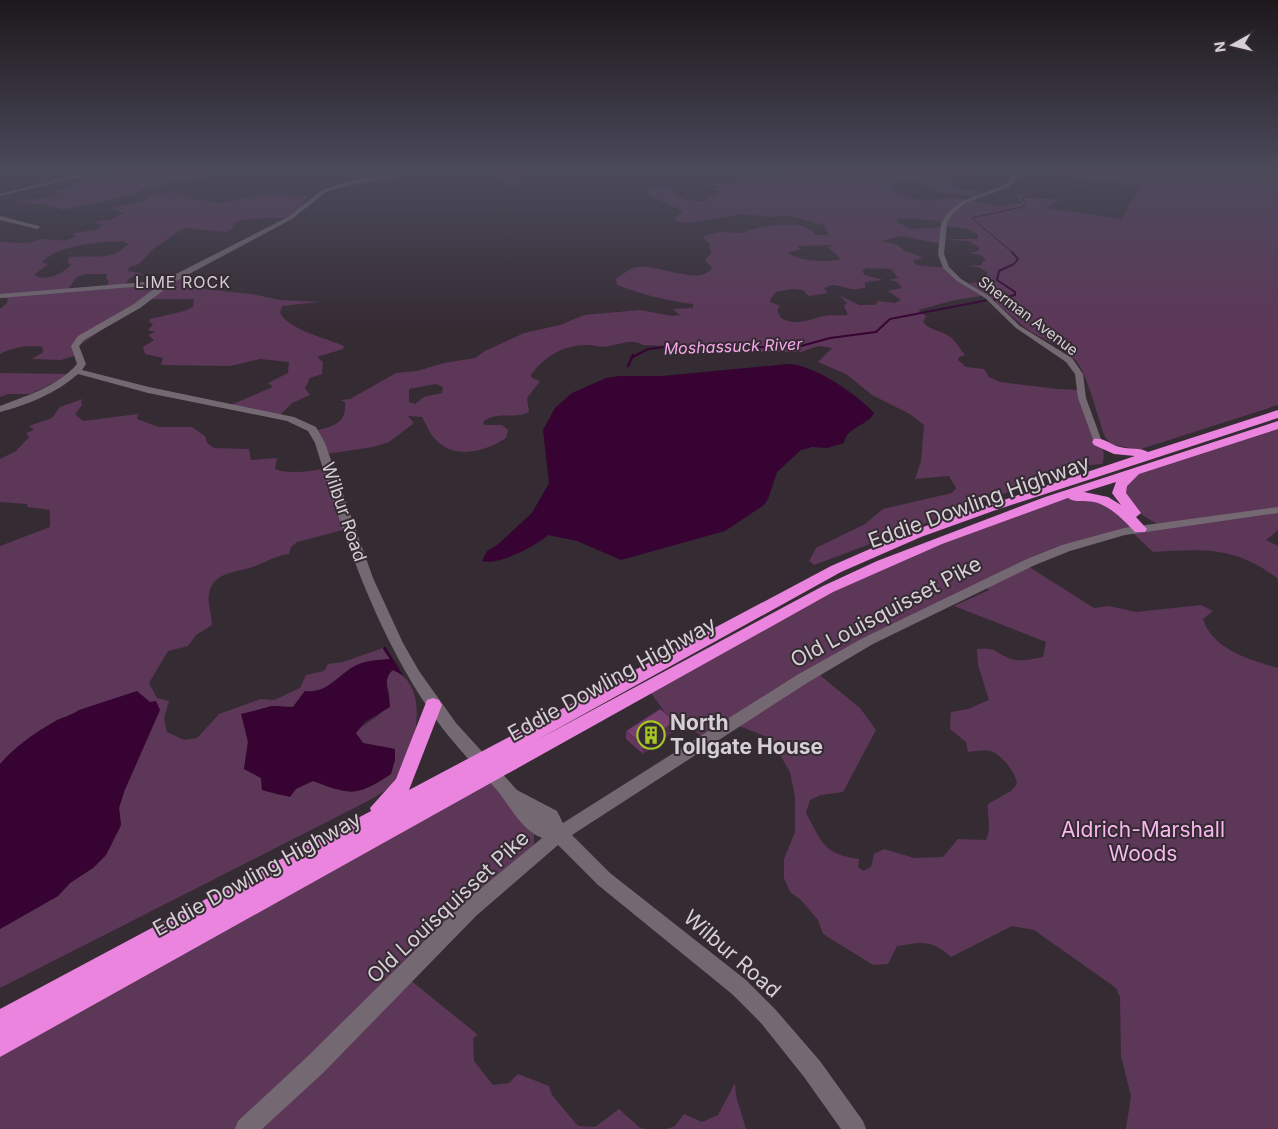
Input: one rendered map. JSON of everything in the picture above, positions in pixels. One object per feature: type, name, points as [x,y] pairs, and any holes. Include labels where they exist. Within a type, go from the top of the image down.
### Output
[{"type":"highway","name":"Eddie Dowling Highway","points":[[0,1022],[836,569],[916,534],[1094,473],[1278,414]]},
{"type":"highway","name":"Eddie Dowling Highway","points":[[0,1044],[828,589],[902,554],[1048,501],[1278,425]]},
{"type":"highway","points":[[1098,442],[1124,453],[1156,453]]},
{"type":"highway","points":[[1094,473],[1102,460],[1098,442]]},
{"type":"highway","points":[[1139,470],[1121,484],[1119,493],[1122,500],[1145,529]]},
{"type":"highway","points":[[1048,501],[1094,497],[1111,503],[1145,529]]},
{"type":"highway","points":[[1124,532],[1127,516]]},
{"type":"highway","points":[[360,826],[404,784],[434,705]]},
{"type":"street","points":[[19,223],[37,227]]},
{"type":"street","points":[[0,410],[57,385],[77,371],[82,364],[75,346],[78,340],[136,306],[173,279],[281,223]]},
{"type":"street","name":"Sherman Avenue","points":[[944,223],[941,254],[946,268],[959,280],[987,297],[1018,327],[1069,360],[1077,369],[1082,398],[1098,442]]},
{"type":"street","points":[[0,296],[146,284],[173,279]]},
{"type":"street","points":[[146,284],[165,285]]},
{"type":"street","name":"Wilbur Road","points":[[77,371],[148,390],[290,419],[312,429],[320,443],[353,545],[374,594],[401,650],[434,705],[460,739],[511,795],[536,828],[550,834],[559,834],[604,879],[745,993],[768,1016],[812,1069],[854,1129]]},
{"type":"street","name":"Old Louisquisset Pike","points":[[246,1129],[315,1065],[469,910],[559,834],[802,679],[868,640],[1031,562],[1087,542],[1124,532],[1278,510]]},
{"type":"green space","points":[[96,223],[236,223],[233,228],[227,232],[184,228],[152,250],[139,264],[129,267],[128,271],[145,274],[133,276],[125,285],[179,278],[193,279],[183,285],[186,287],[251,294],[280,300],[319,302],[282,306],[280,313],[299,329],[344,346],[343,349],[317,357],[323,362],[322,374],[310,378],[305,388],[310,395],[292,403],[280,415],[228,406],[273,387],[268,383],[288,373],[289,362],[260,359],[230,366],[161,365],[163,358],[145,354],[143,347],[154,340],[148,335],[155,332],[148,330],[153,324],[149,322],[150,319],[193,307],[194,299],[147,299],[77,347],[80,354],[61,360],[32,359],[43,352],[42,347],[37,346],[21,347],[0,354],[0,309],[7,303],[8,299],[0,296],[0,242],[24,243],[42,239],[69,239],[76,235],[70,234],[98,229],[101,225]],"holes":[[[123,241],[128,244],[114,254],[106,256],[68,258],[68,262],[71,265],[54,276],[44,278],[34,275],[48,264],[42,262],[49,256],[68,248],[103,242]],[[86,274],[107,274],[106,278],[109,282],[105,287],[68,289],[77,277]]]},
{"type":"green space","points":[[815,223],[898,223],[910,229],[941,227],[941,244],[902,236],[882,241],[896,244],[904,250],[923,258],[914,260],[914,263],[917,265],[947,268],[963,284],[981,296],[955,300],[918,310],[926,316],[923,322],[932,329],[949,336],[956,343],[965,355],[959,357],[958,360],[966,367],[984,369],[989,377],[1000,382],[1081,390],[1101,438],[1104,457],[1102,464],[1078,466],[814,565],[809,561],[816,548],[865,524],[883,509],[952,493],[956,488],[949,476],[915,479],[921,461],[924,425],[910,414],[872,395],[846,374],[818,362],[832,348],[818,346],[801,352],[756,352],[717,343],[700,347],[643,345],[635,342],[606,347],[586,345],[570,347],[548,358],[531,375],[532,378],[540,381],[527,398],[529,412],[488,418],[483,422],[485,425],[502,425],[508,430],[506,438],[490,447],[472,452],[462,452],[445,447],[430,433],[422,417],[408,416],[414,423],[389,442],[373,447],[326,454],[315,431],[338,423],[341,420],[344,415],[345,402],[340,400],[350,399],[396,373],[417,371],[444,363],[475,358],[485,351],[524,333],[560,325],[584,315],[640,310],[672,316],[680,315],[673,309],[693,308],[693,304],[654,297],[635,291],[617,285],[616,279],[633,268],[642,267],[687,275],[706,273],[712,268],[705,260],[711,253],[709,243],[703,238],[706,235],[720,232],[745,233],[747,230],[793,225],[810,229],[816,235],[829,235],[824,225]],"holes":[[[834,245],[828,247],[840,258],[838,260],[812,260],[798,258],[788,253],[801,249],[797,246]],[[866,268],[891,269],[898,278],[889,280],[897,282],[902,288],[888,291],[901,300],[895,303],[878,301],[875,305],[859,305],[839,295],[847,303],[844,306],[848,315],[826,316],[795,322],[781,318],[777,310],[780,306],[770,302],[776,292],[792,289],[803,290],[809,296],[828,293],[824,288],[831,285],[856,289],[865,288],[865,282],[883,280],[865,275],[862,271]],[[436,384],[443,387],[442,393],[424,397],[415,404],[409,402],[409,389]]]},
{"type":"green space","points":[[947,223],[1278,223],[1278,405],[1138,450],[1111,444],[1105,437],[1089,387],[1077,362],[1065,351],[1023,326],[969,283],[983,282],[988,279],[985,276],[988,273],[978,267],[968,266],[982,265],[982,262],[986,260],[981,255],[968,253],[976,252],[980,248],[968,241],[943,239],[978,239],[978,235],[968,229],[945,226]]},
{"type":"green space","points":[[0,373],[73,374],[30,394],[8,394],[0,397]]},
{"type":"green space","points":[[83,399],[82,405],[75,414],[83,421],[138,414],[137,419],[159,427],[192,427],[205,436],[207,443],[214,448],[249,449],[251,460],[277,458],[275,469],[281,471],[301,472],[327,468],[347,529],[297,542],[291,547],[289,554],[224,575],[215,582],[209,594],[212,625],[196,635],[188,646],[168,651],[149,683],[157,698],[169,701],[164,718],[167,732],[184,740],[197,738],[219,714],[261,699],[274,700],[300,688],[306,675],[324,671],[328,664],[343,662],[383,648],[390,659],[358,665],[324,688],[305,691],[293,707],[272,706],[242,715],[248,742],[244,769],[261,778],[262,790],[279,795],[313,781],[345,791],[361,790],[370,787],[391,774],[395,749],[363,743],[355,733],[387,706],[389,696],[387,678],[392,670],[405,678],[413,690],[416,704],[414,738],[403,769],[396,781],[383,792],[0,988],[0,929],[58,896],[70,883],[93,868],[106,855],[121,825],[119,808],[124,792],[79,710],[57,720],[32,736],[0,764],[0,546],[50,527],[50,510],[28,507],[27,504],[0,502],[0,459],[16,451],[29,437],[26,433],[34,430],[29,426],[52,418],[60,407]]},
{"type":"green space","name":"Aldrich-Marshall Woods","points":[[1278,425],[1278,530],[1266,540],[1278,546],[1278,579],[1248,560],[1233,555],[1188,550],[1153,552],[1132,532],[1026,565],[1094,608],[1109,606],[1136,612],[1201,605],[1213,611],[1203,619],[1208,629],[1223,646],[1244,657],[1278,668],[1278,1129],[1126,1129],[1131,1096],[1121,1056],[1120,997],[1116,988],[1034,930],[1012,926],[951,957],[938,947],[926,943],[897,946],[888,964],[873,965],[823,934],[818,920],[801,900],[790,892],[784,878],[784,859],[795,832],[795,796],[790,772],[770,738],[734,724],[707,741],[696,732],[677,729],[648,689],[851,577],[1048,503],[1075,497],[1107,501],[1135,530],[1162,525],[1148,519],[1134,508],[1126,495],[1126,488],[1133,478],[1159,461],[1157,460],[1179,458]],"holes":[[[984,586],[989,590],[954,606],[1046,642],[1043,657],[1015,660],[993,650],[977,649],[978,665],[989,700],[968,709],[951,712],[950,729],[966,742],[968,752],[990,751],[1001,758],[1012,770],[1017,784],[1011,791],[988,804],[989,827],[986,840],[958,839],[943,857],[914,858],[884,849],[874,854],[871,867],[863,871],[858,867],[859,859],[838,854],[825,845],[806,813],[810,800],[821,795],[843,792],[876,730],[860,708],[816,672]]]},
{"type":"green space","points":[[493,773],[534,806],[534,842],[528,865],[409,979],[478,1035],[473,1038],[474,1061],[493,1085],[509,1083],[518,1074],[549,1086],[552,1095],[578,1126],[595,1127],[619,1109],[640,1128],[645,1129],[0,1129],[0,1045]]},
{"type":"green space","points":[[735,1083],[736,1096],[746,1129],[667,1129],[675,1126],[684,1114],[702,1122],[718,1115]]},
{"type":"shaded area","points":[[789,364],[810,369],[822,375],[857,397],[874,413],[867,421],[849,433],[844,443],[827,448],[812,447],[801,450],[777,472],[768,499],[764,505],[725,531],[621,560],[577,541],[548,535],[507,558],[489,562],[482,561],[487,551],[496,546],[532,513],[549,483],[543,430],[555,408],[572,393],[606,378],[619,376],[662,376]]},
{"type":"shaded area","points":[[385,646],[403,675],[393,670],[389,674],[387,687],[390,707],[365,722],[356,733],[363,743],[395,749],[395,760],[391,774],[369,787],[353,791],[336,789],[313,781],[296,789],[290,797],[262,790],[261,778],[244,769],[248,742],[241,714],[272,706],[293,707],[305,691],[314,691],[328,686],[359,664],[390,659],[383,649]]},
{"type":"shaded area","points":[[137,691],[150,702],[156,701],[160,710],[124,792],[119,808],[121,825],[106,855],[93,868],[70,883],[58,896],[0,929],[0,764],[25,741],[57,720],[79,710]]},
{"type":"building","points":[[660,709],[675,721],[643,745],[626,731]]},
{"type":"waterway","name":"Moshassuck River","points":[[977,223],[1012,253]]},
{"type":"waterway","name":"Moshassuck River","points":[[994,300],[1015,295],[1015,292],[997,280],[999,271],[1014,264],[1018,259],[1012,253]]},
{"type":"waterway","name":"Moshassuck River","points":[[633,357],[648,349],[674,346],[732,348],[801,346],[830,338],[876,332],[890,319],[988,300]]},
{"type":"waterway","name":"Moshassuck River","points":[[628,366],[633,355]]},
{"type":"place","name":"North Tollgate House","points":[[651,735]]},
{"type":"district","name":"LIME ROCK","points":[[183,282]]}]
